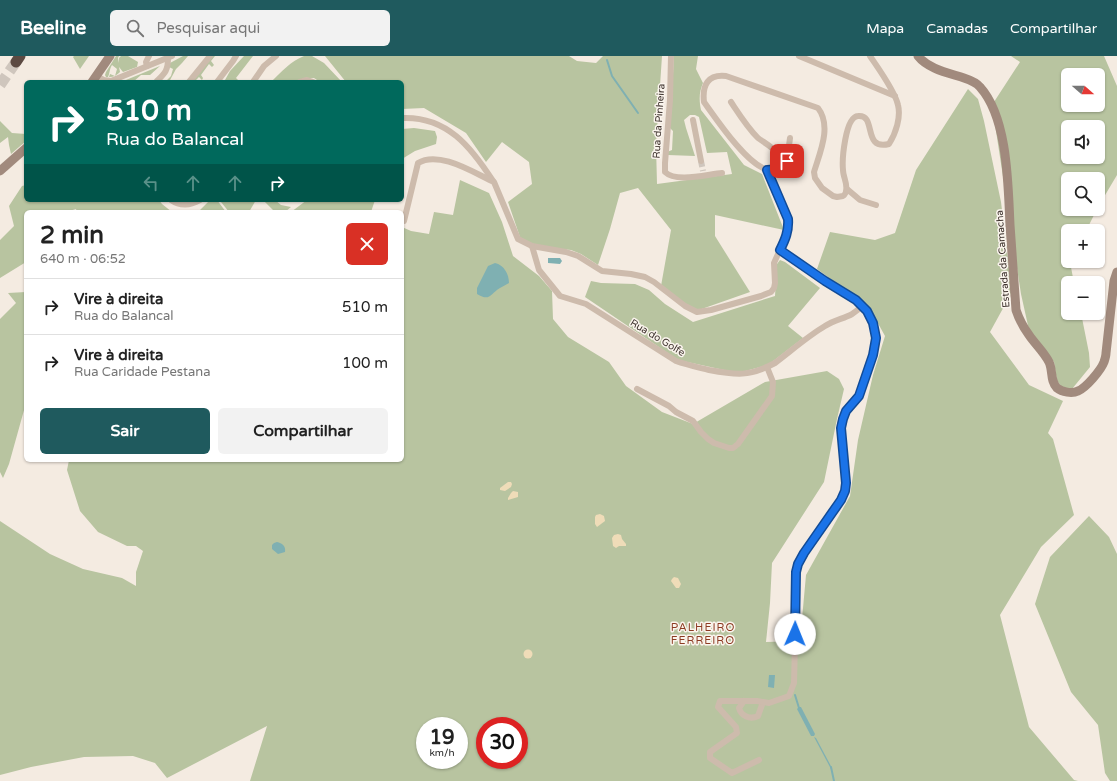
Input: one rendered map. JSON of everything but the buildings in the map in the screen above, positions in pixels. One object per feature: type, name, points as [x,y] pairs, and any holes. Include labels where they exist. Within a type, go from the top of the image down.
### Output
[{"type":"street","points":[[104,80],[94,79],[110,56]]},
{"type":"street","points":[[147,66],[146,62],[149,56]]},
{"type":"street","points":[[191,80],[210,56]]},
{"type":"street","points":[[221,80],[236,56]]},
{"type":"street","points":[[254,80],[264,66],[276,56]]},
{"type":"street","name":"Rua da Pinheira","points":[[672,56],[670,100],[664,163],[665,172],[672,176],[688,177],[703,173],[722,172]]},
{"type":"street","points":[[798,56],[895,96]]},
{"type":"street","points":[[870,56],[895,96],[899,106],[898,125],[889,144],[882,145],[877,144],[874,141],[868,123],[862,117],[854,117],[850,122],[846,133],[842,171],[847,189],[860,200],[876,205]]},
{"type":"street","name":"Estrada da Camacha","points":[[918,56],[932,66],[970,80],[979,85],[991,103],[999,124],[1004,147],[1016,310],[1021,324],[1046,355],[1050,363],[1053,381],[1058,388],[1063,391],[1068,393],[1077,392],[1099,371],[1104,362],[1114,282],[1117,272]]},
{"type":"street","points":[[112,80],[170,57]]},
{"type":"street","points":[[158,80],[168,68],[170,57]]},
{"type":"street","points":[[790,138],[787,161],[785,164],[774,170],[767,170],[756,164],[739,148],[704,102],[704,88],[711,78],[718,75],[726,76],[818,108],[822,113],[825,131],[814,172],[815,178],[822,188],[833,196],[843,196],[847,189]]},
{"type":"street","points":[[731,102],[748,127],[760,140],[777,154],[778,159],[774,170]]},
{"type":"street","points":[[404,118],[428,121],[448,129],[462,141],[476,156],[494,182],[518,239],[532,246],[566,252],[578,256],[602,270],[645,277],[654,282],[685,306],[697,312],[711,310],[761,296],[771,292],[774,288],[774,264],[789,226],[788,219],[767,170]]},
{"type":"street","points":[[693,120],[701,161]]},
{"type":"street","points":[[0,171],[24,150]]},
{"type":"street","points":[[404,221],[418,163],[422,160],[451,162],[494,182]]},
{"type":"street","points":[[176,202],[183,205],[190,205],[196,202]]},
{"type":"street","name":"Rua do Golfe","points":[[532,246],[539,270],[560,296],[586,304],[676,361],[685,365],[732,374],[740,375],[758,371],[775,363],[826,325],[850,316],[858,311],[862,305]]},
{"type":"street","points":[[759,760],[732,773],[710,758],[710,752],[737,733],[736,727],[718,707],[720,701],[770,703],[789,696],[794,683],[796,572],[798,564],[804,553],[841,500],[845,491],[846,483],[841,428],[842,423],[846,411],[859,396],[873,355],[876,338],[873,323],[862,305],[780,250]]},
{"type":"street","points":[[637,389],[693,421],[701,432],[714,443],[733,448],[738,444],[772,396],[773,382],[767,367]]},
{"type":"street","points":[[744,701],[739,710],[743,715],[752,718],[758,716],[763,702]]},
{"type":"green space","points":[[89,56],[80,69],[73,57]]},
{"type":"green space","points":[[116,56],[119,56],[118,58],[119,63],[119,58],[121,56],[128,56],[138,62],[137,67],[123,72],[119,67],[120,72],[115,76],[117,69],[112,65],[108,77],[105,75]]},
{"type":"green space","points":[[183,56],[188,56],[176,69],[170,80],[167,80],[171,76],[173,69],[169,67],[170,63]]},
{"type":"green space","points":[[212,56],[215,56],[211,61],[214,65],[212,67],[209,64],[201,75],[203,78],[202,80],[199,77],[196,80],[192,80]]},
{"type":"green space","points":[[244,56],[253,56],[236,78],[238,80],[225,80],[230,71]]},
{"type":"green space","points":[[304,56],[312,56],[324,63],[340,80],[317,80],[314,78],[300,80],[273,80],[290,64]]},
{"type":"green space","points":[[325,56],[569,56],[577,61],[596,63],[603,56],[662,56],[656,145],[657,184],[732,174],[727,152],[707,153],[699,117],[695,115],[690,115],[684,120],[695,156],[668,155],[667,152],[672,150],[673,131],[670,128],[674,56],[698,56],[696,69],[703,83],[700,96],[701,110],[744,165],[762,174],[784,230],[715,215],[715,236],[750,292],[696,311],[661,286],[671,230],[638,188],[620,193],[598,265],[581,254],[571,250],[534,246],[521,240],[508,202],[532,184],[529,162],[502,142],[486,162],[466,133],[424,108],[404,109],[404,80],[344,80]]},
{"type":"green space","points":[[1011,56],[1104,56],[1117,86],[1117,175],[1105,195],[1105,172],[1061,172],[1061,216],[1094,216],[1090,224],[1061,224],[1061,268],[1071,268],[1073,276],[1061,276],[1061,320],[1082,320],[1089,353],[1090,367],[1072,389],[1062,387],[1057,381],[1054,362],[1029,330],[1021,294],[992,105],[1020,62]]},
{"type":"green space","points":[[160,66],[150,75],[141,75],[135,80],[126,80]]},
{"type":"green space","points":[[968,89],[978,99],[984,121],[1001,202],[1012,292],[990,332],[1029,385],[1063,401],[1048,433],[1053,439],[1074,515],[1041,547],[1000,615],[1029,727],[1074,780],[1078,781],[250,781],[267,726],[167,778],[155,763],[133,756],[84,757],[31,767],[0,775],[0,521],[50,554],[83,569],[122,578],[136,586],[136,572],[143,551],[136,546],[127,546],[98,532],[80,511],[67,470],[69,462],[404,462],[404,228],[411,231],[429,234],[434,212],[453,215],[460,180],[489,193],[502,222],[513,256],[539,276],[552,291],[553,319],[568,337],[609,362],[626,386],[662,412],[693,424],[765,382],[827,371],[839,379],[844,389],[824,482],[772,563],[766,642],[800,641],[806,575],[850,496],[858,440],[873,375],[885,336],[869,307],[817,269],[830,232],[875,240],[895,233],[916,170]]},
{"type":"green space","points":[[0,121],[12,133],[24,134],[24,143],[11,154],[8,137],[0,143]]},
{"type":"green space","points":[[414,128],[435,131],[437,137],[436,144],[415,151],[404,158],[404,129]]},
{"type":"green space","points":[[22,186],[24,186],[24,202],[160,202],[170,210],[24,210],[24,263],[0,278],[0,240],[14,226],[9,206]]},
{"type":"green space","points":[[208,202],[218,202],[224,210],[200,210]]},
{"type":"green space","points":[[221,202],[255,202],[250,210],[227,210]]},
{"type":"green space","points":[[265,202],[277,202],[281,205],[291,207],[287,210],[273,210]]},
{"type":"green space","points":[[304,202],[374,202],[372,210],[294,210]]},
{"type":"green space","points":[[780,260],[785,262],[820,288],[788,326],[803,338],[768,365],[738,373],[678,360],[585,297],[591,281],[601,283],[635,284],[649,290],[665,304],[693,322],[775,296],[777,264]]},
{"type":"green space","points":[[24,292],[24,410],[9,464],[3,478],[0,472],[0,319],[16,303],[8,293]]},
{"type":"green space","points":[[1089,516],[1109,537],[1117,554],[1117,781],[1110,781],[1105,773],[1098,725],[1071,692],[1035,604],[1050,557]]},
{"type":"sand","points":[[508,482],[511,482],[511,487],[505,491],[500,490],[500,488]]},
{"type":"sand","points":[[513,491],[518,492],[518,497],[508,500],[508,498]]},
{"type":"sand","points":[[600,514],[604,516],[605,521],[597,527],[595,524],[595,517],[596,515]]},
{"type":"sand","points":[[614,535],[621,535],[626,546],[619,546],[616,548],[613,546],[612,538]]},
{"type":"sand","points":[[674,577],[678,578],[681,584],[679,588],[676,588],[671,581]]},
{"type":"sand","points":[[528,649],[533,654],[528,659],[523,654]]},
{"type":"water","points":[[548,258],[560,258],[562,261],[560,264],[548,263]]},
{"type":"water","points":[[495,263],[505,270],[509,283],[490,296],[485,297],[477,294],[477,288],[488,266]]},
{"type":"water","points":[[277,542],[283,545],[285,552],[278,554],[272,549],[272,545]]},
{"type":"water","points":[[769,675],[775,675],[774,688],[768,687]]},
{"type":"water","points":[[801,707],[815,734],[814,736],[811,736],[797,709]]},
{"type":"water","points":[[814,737],[816,738],[832,769],[831,769]]},
{"type":"waterway","points":[[607,60],[612,76],[638,113]]},
{"type":"waterway","points":[[795,695],[799,708]]},
{"type":"waterway","points":[[831,767],[834,781]]},
{"type":"tunnel","points":[[0,85],[16,62]]},
{"type":"tunnel","points":[[701,161],[703,171]]},
{"type":"district","name":"PALHEIRO FERREIRO","points":[[703,633]]},
{"type":"route","points":[[787,161],[782,167],[767,170],[788,219],[789,226],[787,234],[780,250],[862,305],[873,323],[876,338],[873,355],[859,396],[846,411],[841,428],[846,483],[845,491],[841,500],[798,564],[796,572],[795,634]]}]
